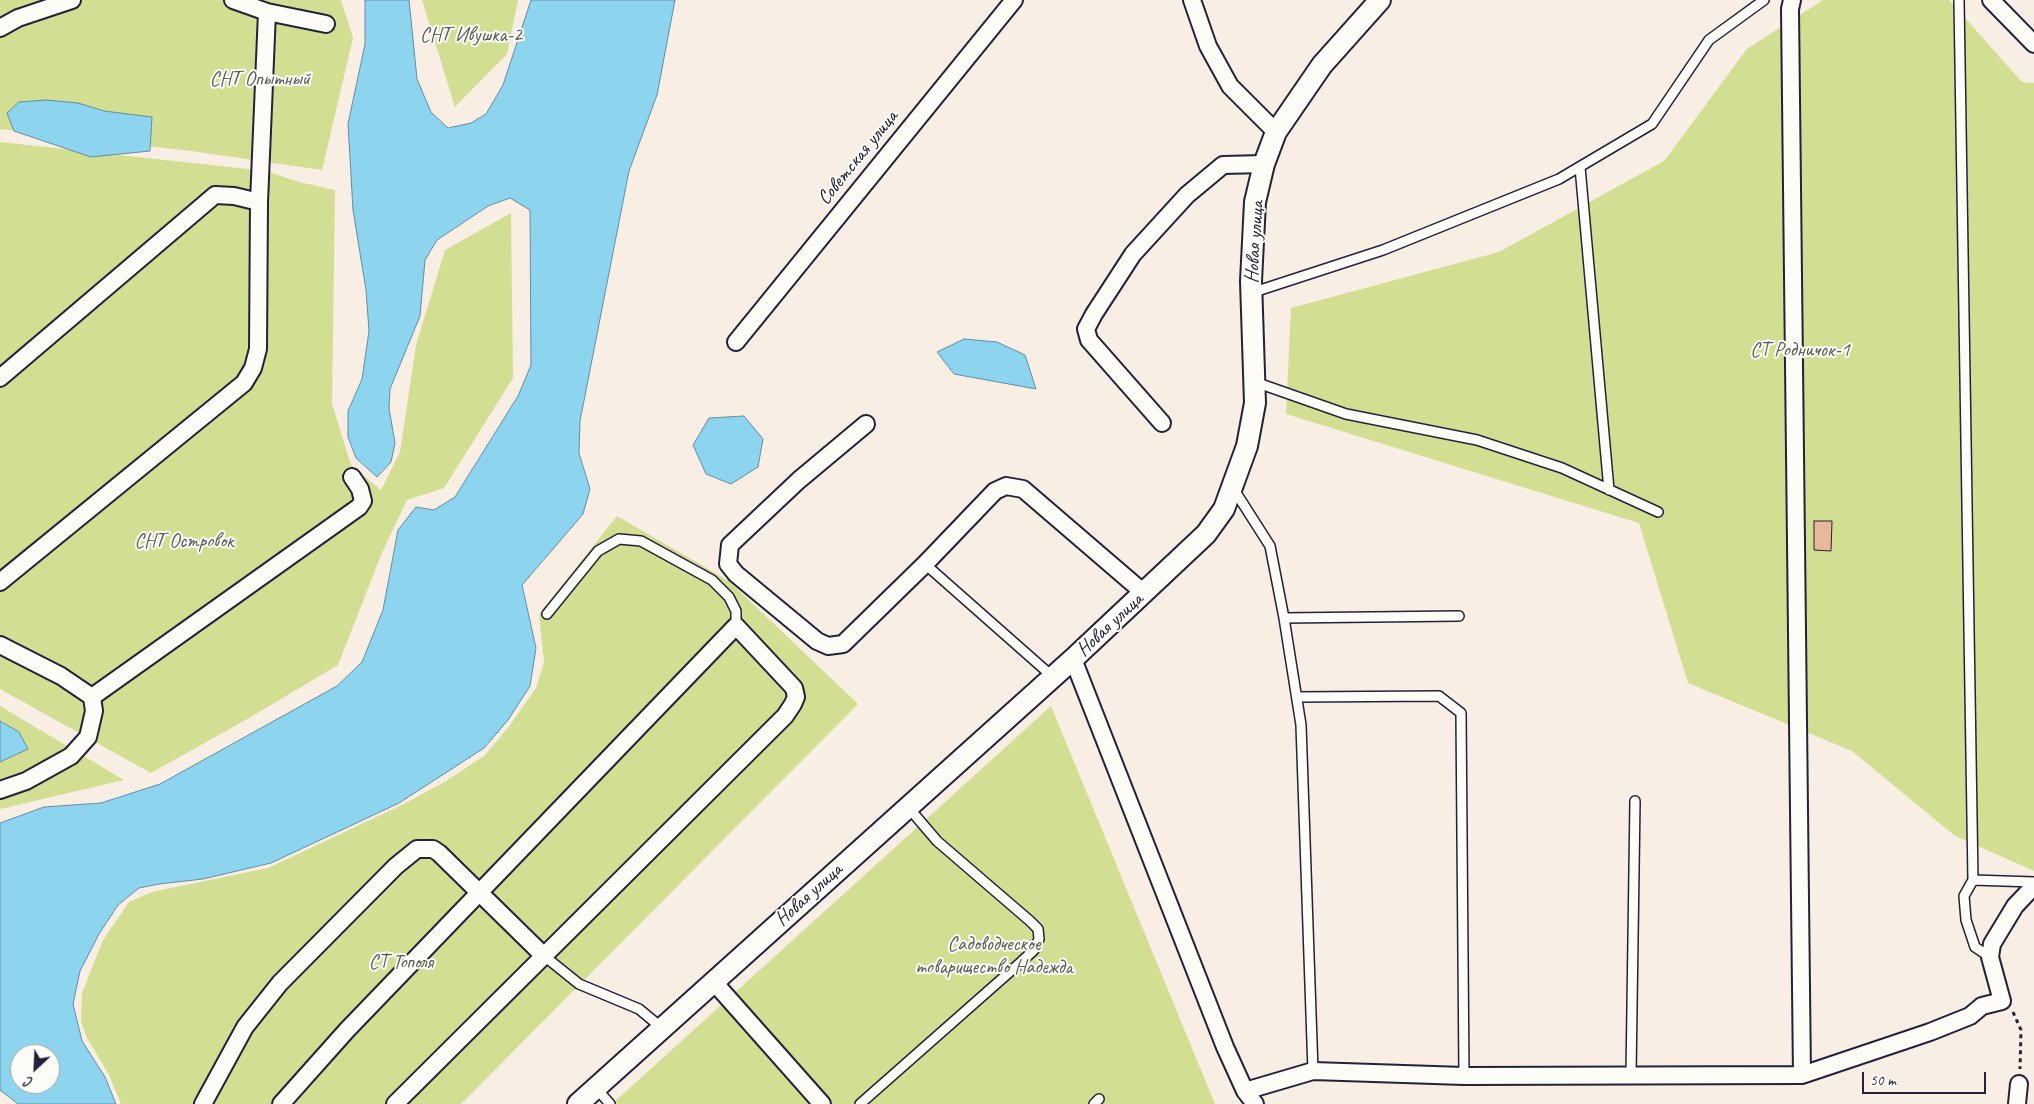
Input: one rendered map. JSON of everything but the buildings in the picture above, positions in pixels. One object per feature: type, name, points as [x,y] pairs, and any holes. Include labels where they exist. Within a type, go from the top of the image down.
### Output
[{"type":"street","points":[[0,28],[18,18],[72,0]]},
{"type":"street","points":[[233,0],[267,12],[326,24]]},
{"type":"street","name":"Советская улица","points":[[736,342],[1014,0]]},
{"type":"street","points":[[1192,0],[1208,46],[1230,86],[1276,132]]},
{"type":"street","name":"Новая улица","points":[[578,1104],[1073,659],[1206,534],[1224,509],[1247,446],[1255,403],[1252,293],[1255,202],[1264,164],[1276,132],[1322,65],[1380,0]]},
{"type":"street","points":[[1792,0],[1790,9],[1802,1075]]},
{"type":"street","points":[[1991,0],[2034,44]]},
{"type":"street","points":[[0,582],[244,383],[253,368],[258,349],[259,202],[267,12]]},
{"type":"street","points":[[1162,423],[1089,340],[1086,329],[1134,254],[1187,194],[1223,165],[1264,164]]},
{"type":"street","points":[[0,378],[215,195],[234,196],[259,202]]},
{"type":"street","points":[[866,424],[799,480],[730,545],[728,564],[736,574],[818,641],[835,646],[843,644],[925,564],[995,491],[1006,486],[1023,489],[1144,593]]},
{"type":"street","points":[[92,697],[359,507],[363,501],[360,489],[352,477]]},
{"type":"street","points":[[281,1104],[347,1030],[479,891],[736,626],[794,688],[796,697],[785,716],[395,1104]]},
{"type":"street","points":[[0,645],[61,676],[92,697],[94,711],[88,737],[83,745],[58,764],[26,781],[0,790]]},
{"type":"street","points":[[1073,659],[1225,1047],[1250,1098],[1313,1071],[1464,1076],[1802,1075],[1930,1032],[1970,1016],[1982,1006],[2002,1001],[1990,957],[1992,944],[2002,924],[2015,906],[2034,886]]},
{"type":"street","points":[[202,1104],[230,1051],[261,1006],[304,957],[417,848],[433,849],[479,891],[543,955]]},
{"type":"street","points":[[713,981],[822,1104]]},
{"type":"street","points":[[2016,1104],[2019,1084]]},
{"type":"lane","points":[[1252,293],[1384,250],[1560,179],[1652,124],[1710,40],[1764,0]]},
{"type":"lane","points":[[1959,0],[1973,880],[1964,896],[1966,920],[1974,947],[1990,957]]},
{"type":"lane","points":[[1580,167],[1609,490]]},
{"type":"lane","points":[[1255,382],[1346,414],[1477,440],[1562,468],[1658,512]]},
{"type":"lane","points":[[1232,487],[1270,546],[1284,618],[1301,725],[1313,1071]]},
{"type":"lane","points":[[547,614],[598,551],[619,539],[641,541],[712,580],[729,597],[736,611],[736,626]]},
{"type":"lane","points":[[925,564],[1053,677]]},
{"type":"lane","points":[[1284,618],[1459,616]]},
{"type":"lane","points":[[1297,697],[1439,696],[1461,713],[1464,1076]]},
{"type":"lane","points":[[1631,1075],[1635,801]]},
{"type":"lane","points":[[860,1104],[1021,962],[1034,950],[1039,939],[1038,929],[937,841],[908,806]]},
{"type":"lane","points":[[1973,880],[2034,882]]},
{"type":"lane","points":[[543,955],[579,984],[639,1009],[662,1028]]},
{"type":"lane","points":[[596,1088],[610,1104]]},
{"type":"path","points":[[2002,1001],[2015,1013],[2021,1030],[2022,1054],[2019,1084]]},
{"type":"green space","name":"СНТ Опытный","points":[[0,0],[341,0],[353,38],[322,170],[191,151],[0,129]]},
{"type":"green space","name":"СНТ Ивушка-2","points":[[422,0],[518,0],[507,54],[455,107]]},
{"type":"green space","name":"СТ Родничок-1","points":[[1823,0],[1949,0],[2022,82],[2034,83],[2034,871],[1955,836],[1852,751],[1688,683],[1639,523],[1286,414],[1291,308],[1499,252],[1664,161],[1747,49]]},
{"type":"green space","name":"СНТ Островок","points":[[0,142],[266,171],[299,182],[335,190],[332,404],[351,465],[381,490],[400,452],[416,345],[445,250],[511,213],[513,378],[444,488],[407,500],[381,555],[338,665],[151,773],[0,689]]},
{"type":"green space","name":"СТ Тополя","points":[[617,516],[729,581],[858,704],[461,1104],[121,1104],[109,1075],[87,1038],[81,1021],[82,993],[103,940],[129,902],[152,892],[268,868],[402,805],[446,781],[484,756],[508,728],[536,688],[544,662],[539,614]]},
{"type":"green space","points":[[0,706],[124,780],[0,809]]},
{"type":"green space","name":"Садоводческое товарищество Надежда","points":[[1051,706],[1215,1104],[612,1104]]},
{"type":"water","points":[[365,0],[409,0],[417,79],[431,112],[448,128],[471,123],[486,114],[503,85],[531,0],[675,0],[657,95],[629,171],[580,421],[579,453],[590,489],[583,514],[522,585],[536,648],[530,686],[508,720],[484,748],[399,803],[271,863],[203,879],[139,888],[118,905],[99,934],[80,971],[73,1004],[82,1041],[105,1077],[116,1104],[18,1104],[0,1090],[0,823],[44,807],[101,803],[160,784],[337,686],[362,662],[383,610],[398,530],[416,507],[434,510],[455,497],[518,396],[531,365],[530,210],[510,198],[488,206],[437,240],[425,260],[420,316],[390,389],[389,408],[395,443],[391,462],[377,477],[356,458],[348,437],[348,411],[362,379],[369,331],[366,290],[353,210],[348,124],[365,44]]},
{"type":"water","points":[[46,100],[78,103],[104,111],[152,117],[150,151],[91,157],[14,131],[7,113],[19,102]]},
{"type":"water","points":[[964,339],[997,342],[1025,355],[1036,389],[954,374],[937,352]]},
{"type":"water","points":[[744,416],[763,439],[758,467],[731,484],[706,474],[693,445],[709,418]]},
{"type":"water","points":[[0,721],[19,732],[28,749],[0,762]]}]
